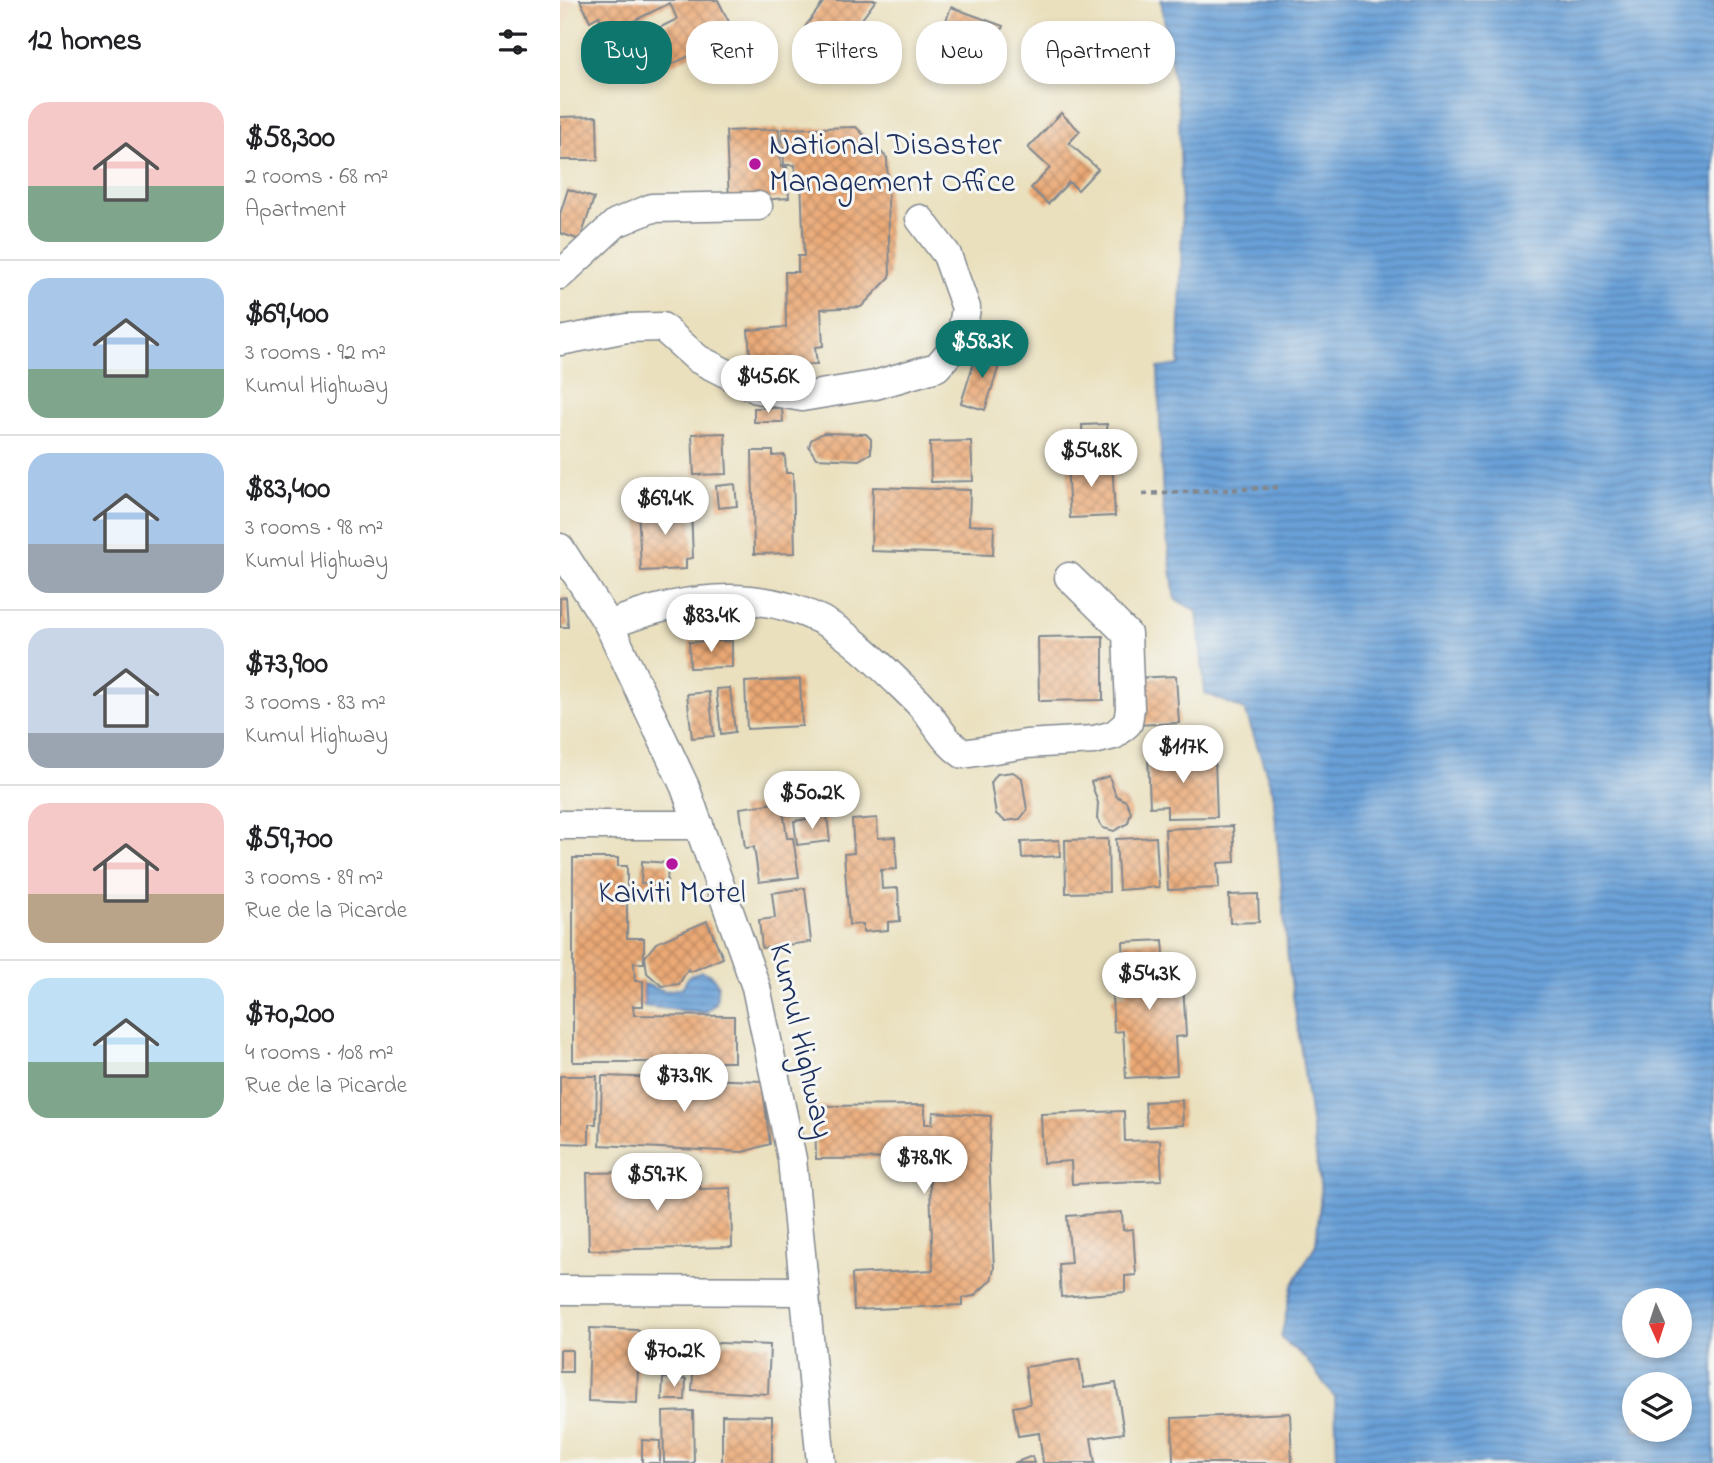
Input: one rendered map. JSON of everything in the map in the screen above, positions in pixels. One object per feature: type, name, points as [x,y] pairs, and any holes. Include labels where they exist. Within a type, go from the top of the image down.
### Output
[{"type":"street","points":[[560,275],[616,223],[652,208],[758,206]]},
{"type":"street","points":[[560,341],[626,328],[662,327],[698,359],[757,389],[802,397],[875,385],[937,367],[961,339],[966,308],[947,255],[920,219]]},
{"type":"street","name":"Kumul Highway","points":[[560,548],[609,625],[685,787],[756,988],[792,1159],[821,1463]]},
{"type":"street","points":[[609,625],[639,613],[695,600],[763,599],[822,620],[876,661],[929,712],[948,744],[964,754],[1026,744],[1094,740],[1114,735],[1128,723],[1130,708],[1127,634],[1069,577]]},
{"type":"street","points":[[560,825],[699,825]]},
{"type":"street","points":[[560,1290],[804,1291]]},
{"type":"path","points":[[1143,494],[1282,487]]},
{"type":"shaded area","points":[[560,0],[575,0],[560,44]]},
{"type":"water","points":[[1161,0],[1714,0],[1714,1463],[1337,1463],[1335,1398],[1305,1358],[1281,1338],[1292,1286],[1316,1244],[1321,1191],[1288,960],[1273,792],[1245,710],[1205,693],[1197,611],[1175,599],[1163,506],[1158,368],[1179,365],[1182,223],[1179,112],[1174,84],[1175,21],[1164,21]]},
{"type":"water","points":[[701,971],[711,974],[718,985],[716,1003],[705,1013],[644,1006],[644,984],[665,991],[682,988],[689,976]]},
{"type":"building","points":[[580,0],[718,0],[728,21],[686,21],[686,57],[672,64],[672,22],[677,19],[670,3],[633,21],[601,21],[599,16],[590,21]]},
{"type":"building","points":[[825,0],[876,0],[860,21],[809,21]]},
{"type":"building","points":[[951,7],[989,21],[946,21]]},
{"type":"building","points":[[1061,113],[1080,131],[1069,143],[1098,169],[1078,190],[1069,182],[1048,204],[1031,188],[1050,168],[1028,148]]},
{"type":"building","points":[[597,116],[598,160],[560,160],[560,117]]},
{"type":"building","points":[[856,127],[887,158],[890,277],[861,307],[821,309],[823,346],[815,347],[817,364],[751,368],[748,330],[786,327],[785,272],[798,272],[798,256],[804,256],[801,179],[796,180],[795,165],[784,165],[782,129]]},
{"type":"building","points":[[779,129],[781,167],[787,167],[789,198],[729,202],[726,131]]},
{"type":"building","points":[[568,189],[594,198],[580,240],[560,233],[560,214]]},
{"type":"building","points":[[978,349],[1002,356],[985,410],[961,403]]},
{"type":"building","points":[[754,408],[782,408],[783,422],[754,422]]},
{"type":"building","points":[[1107,424],[1108,447],[1083,448],[1082,425]]},
{"type":"building","points":[[725,433],[727,474],[694,475],[692,434]]},
{"type":"building","points":[[823,433],[866,434],[871,439],[871,453],[859,460],[816,458],[809,447],[811,440]]},
{"type":"building","points":[[971,441],[973,481],[931,482],[930,442]]},
{"type":"building","points":[[752,451],[773,451],[773,456],[785,455],[786,473],[793,473],[795,553],[754,554]]},
{"type":"building","points":[[1112,459],[1115,516],[1070,518],[1067,462]]},
{"type":"building","points":[[735,484],[737,506],[718,508],[716,486]]},
{"type":"building","points":[[873,487],[970,490],[969,525],[994,526],[993,555],[871,551]]},
{"type":"building","points":[[682,503],[683,510],[691,509],[693,558],[686,559],[686,569],[641,571],[638,505]]},
{"type":"building","points":[[566,597],[568,627],[560,627],[560,598]]},
{"type":"building","points":[[1103,636],[1103,700],[1039,701],[1038,637]]},
{"type":"building","points":[[732,641],[732,667],[690,668],[689,642]]},
{"type":"building","points":[[1176,676],[1179,723],[1136,725],[1133,678]]},
{"type":"building","points":[[800,679],[802,726],[747,729],[745,682]]},
{"type":"building","points":[[730,688],[735,732],[721,734],[716,689]]},
{"type":"building","points":[[709,692],[714,736],[692,738],[687,694]]},
{"type":"building","points":[[1205,753],[1205,760],[1215,760],[1217,817],[1167,818],[1167,806],[1150,807],[1148,754]]},
{"type":"building","points":[[1013,772],[1022,778],[1027,810],[1020,819],[1005,821],[996,814],[991,783],[997,774]]},
{"type":"building","points":[[1109,776],[1116,796],[1126,801],[1131,812],[1128,823],[1114,831],[1103,828],[1097,819],[1098,803],[1091,782]]},
{"type":"building","points":[[782,802],[787,838],[793,838],[799,877],[759,882],[754,847],[745,848],[740,808]]},
{"type":"building","points":[[827,816],[830,841],[797,845],[794,821]]},
{"type":"building","points":[[877,818],[878,838],[895,837],[897,869],[881,870],[882,889],[898,888],[900,921],[888,922],[888,930],[863,932],[863,924],[849,925],[844,854],[854,853],[852,820]]},
{"type":"building","points":[[1233,826],[1235,862],[1218,863],[1219,888],[1168,890],[1165,829]]},
{"type":"building","points":[[1156,837],[1159,887],[1119,890],[1116,839]]},
{"type":"building","points":[[1108,839],[1109,892],[1066,893],[1065,840]]},
{"type":"building","points":[[1059,840],[1060,856],[1022,858],[1021,842]]},
{"type":"building","points":[[573,858],[618,858],[618,866],[627,866],[627,938],[644,938],[644,963],[634,963],[635,981],[643,981],[643,1006],[633,1006],[634,1015],[734,1016],[734,1062],[573,1062]]},
{"type":"building","points":[[642,861],[668,863],[667,885],[641,883]]},
{"type":"building","points":[[805,888],[811,942],[762,948],[759,920],[775,918],[772,893]]},
{"type":"building","points":[[1258,894],[1259,922],[1230,923],[1229,895]]},
{"type":"building","points":[[707,921],[723,958],[690,972],[688,969],[679,984],[662,986],[647,973],[645,957],[656,943]]},
{"type":"building","points":[[1163,940],[1166,983],[1183,982],[1186,1036],[1175,1037],[1177,1075],[1126,1078],[1123,1031],[1114,1032],[1112,996],[1126,995],[1123,942]]},
{"type":"building","points":[[560,1076],[597,1076],[596,1124],[589,1124],[589,1144],[560,1143]]},
{"type":"building","points":[[602,1076],[762,1081],[770,1144],[743,1152],[600,1145]]},
{"type":"building","points":[[1182,1100],[1183,1125],[1147,1127],[1145,1102]]},
{"type":"building","points":[[925,1105],[925,1124],[932,1124],[933,1112],[991,1116],[989,1160],[994,1269],[991,1280],[974,1296],[962,1298],[962,1305],[854,1310],[852,1274],[933,1270],[929,1158],[816,1159],[815,1106]]},
{"type":"building","points":[[1124,1111],[1125,1141],[1160,1140],[1162,1180],[1072,1184],[1071,1161],[1043,1163],[1041,1114]]},
{"type":"building","points":[[699,1165],[700,1189],[731,1188],[732,1247],[589,1250],[587,1173],[643,1172],[644,1191],[679,1190],[679,1166]]},
{"type":"building","points":[[1122,1212],[1123,1230],[1133,1229],[1136,1275],[1125,1276],[1125,1292],[1061,1297],[1059,1264],[1071,1263],[1067,1216]]},
{"type":"building","points":[[590,1328],[639,1330],[637,1403],[588,1401]]},
{"type":"building","points":[[695,1342],[770,1345],[768,1394],[692,1390]]},
{"type":"building","points":[[560,1350],[572,1350],[572,1372],[560,1372]]},
{"type":"building","points":[[1079,1359],[1084,1388],[1116,1383],[1124,1433],[1091,1438],[1095,1463],[1043,1463],[1039,1433],[1018,1436],[1013,1407],[1030,1404],[1025,1367]]},
{"type":"building","points":[[663,1378],[686,1379],[685,1400],[662,1400]]},
{"type":"building","points":[[693,1411],[694,1463],[664,1463],[663,1412]]},
{"type":"building","points":[[1290,1413],[1292,1463],[1173,1463],[1172,1418]]},
{"type":"building","points":[[722,1415],[772,1416],[772,1463],[722,1463]]},
{"type":"building","points":[[642,1440],[660,1441],[660,1463],[642,1463]]},
{"type":"building","points":[[1032,1456],[1034,1463],[1014,1463]]},
{"type":"place","name":"National Disaster Management Office","points":[[755,164]]},
{"type":"place","name":"Kaiviti Motel","points":[[672,864]]}]
